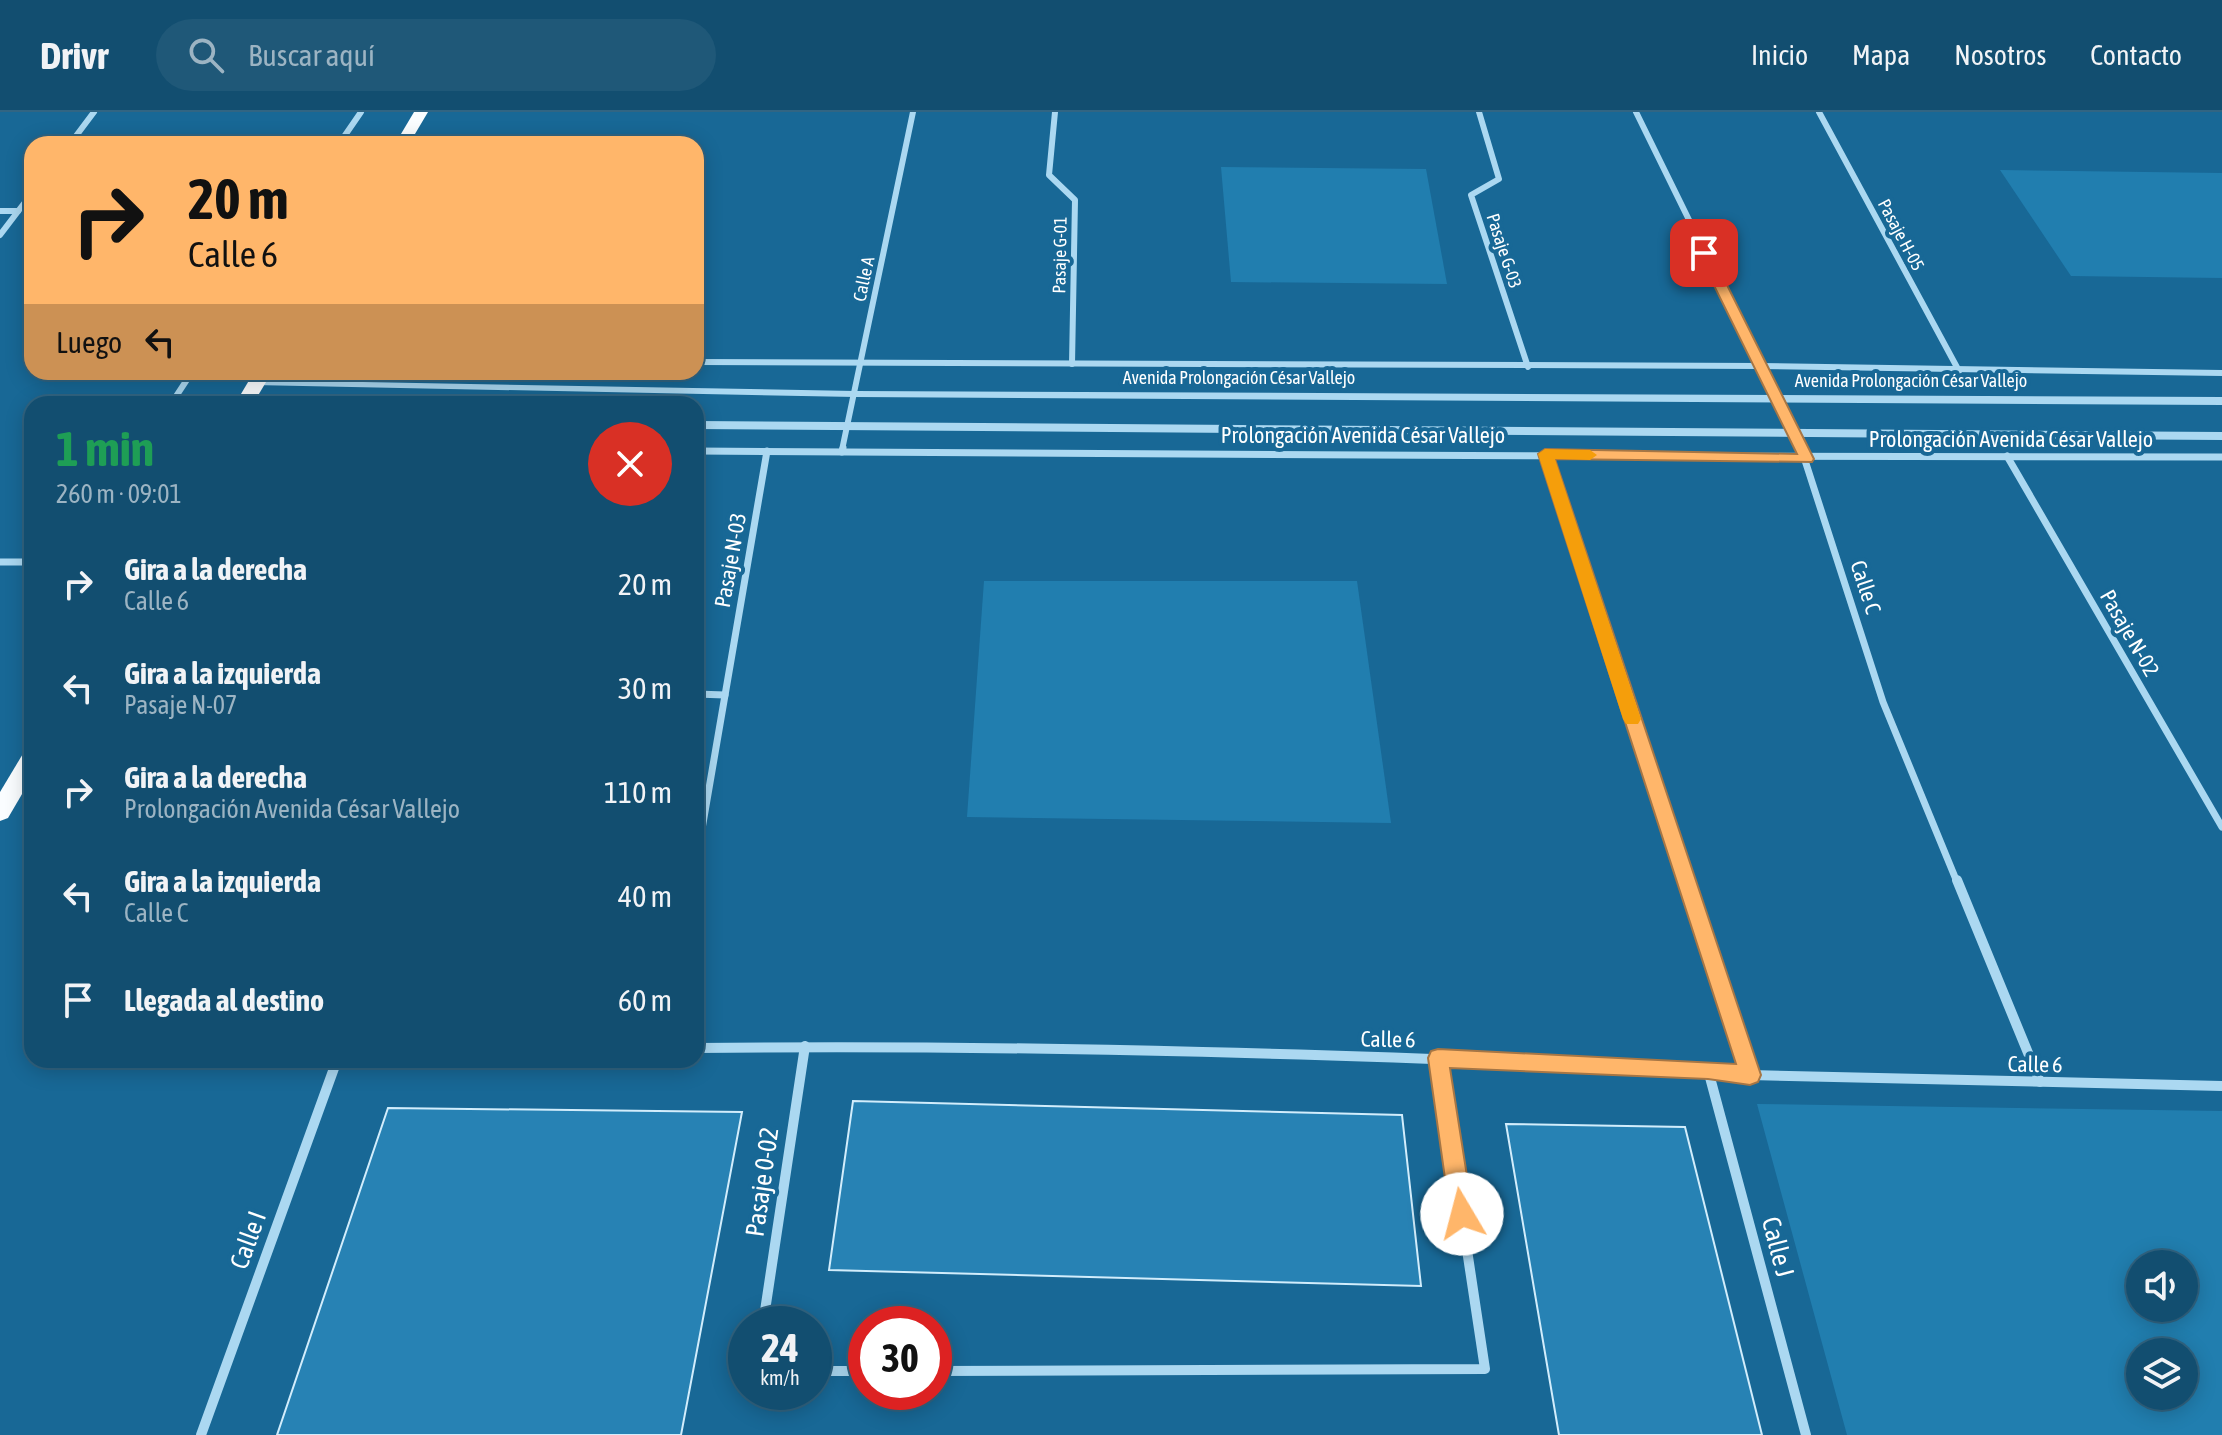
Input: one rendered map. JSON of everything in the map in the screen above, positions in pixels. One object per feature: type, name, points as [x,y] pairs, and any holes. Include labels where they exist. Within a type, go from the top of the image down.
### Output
[{"type":"highway","points":[[407,136],[421,112]]},
{"type":"highway","points":[[0,812],[24,772]]},
{"type":"street","points":[[76,136],[94,112]]},
{"type":"street","points":[[344,136],[361,112]]},
{"type":"street","name":"Calle A","points":[[842,452],[913,112]]},
{"type":"street","name":"Pasaje G-01","points":[[1055,112],[1049,175],[1075,200],[1072,364]]},
{"type":"street","name":"Pasaje G-03","points":[[1479,112],[1499,179],[1471,195],[1528,367]]},
{"type":"street","name":"Calle C","points":[[1636,112],[1807,459],[1883,702],[2040,1082]]},
{"type":"street","name":"Pasaje H-05","points":[[1819,112],[1959,371]]},
{"type":"street","points":[[0,235],[24,203]]},
{"type":"street","points":[[0,211],[18,211]]},
{"type":"street","name":"Avenida Prolongación César Vallejo","points":[[704,362],[1759,366],[2222,373]]},
{"type":"street","name":"Avenida Prolongación César Vallejo","points":[[334,380],[855,394],[2222,401]]},
{"type":"street","points":[[704,425],[2222,436]]},
{"type":"street","name":"Prolongación Avenida César Vallejo","points":[[704,451],[1545,454],[1807,459],[2222,457]]},
{"type":"street","name":"Pasaje N-03","points":[[704,817],[767,451]]},
{"type":"street","points":[[1545,454],[1750,1075]]},
{"type":"street","name":"Pasaje N-02","points":[[2007,456],[2222,827]]},
{"type":"street","points":[[0,562],[24,562]]},
{"type":"street","points":[[704,694],[725,695]]},
{"type":"street","name":"Calle 6","points":[[704,1048],[805,1046],[1438,1058],[1708,1070],[1750,1075],[2222,1086]]},
{"type":"street","name":"Pasaje 0-02","points":[[766,1306],[805,1046]]},
{"type":"street","points":[[952,1371],[1485,1369],[1438,1058]]},
{"type":"street","name":"Calle I","points":[[201,1435],[334,1068]]},
{"type":"street","name":"Calle J","points":[[1708,1070],[1806,1435]]},
{"type":"shaded area","points":[[1221,167],[1426,169],[1447,284],[1231,282]]},
{"type":"shaded area","points":[[2000,170],[2222,173],[2222,278],[2071,276]]},
{"type":"shaded area","points":[[984,581],[1357,581],[1391,823],[967,817]]},
{"type":"shaded area","points":[[1757,1104],[2222,1111],[2222,1435],[1847,1435]]},
{"type":"building","points":[[853,1101],[1402,1115],[1421,1286],[829,1270]]},
{"type":"building","points":[[388,1108],[742,1112],[681,1435],[277,1435]]},
{"type":"building","points":[[1506,1124],[1685,1127],[1762,1435],[1559,1435]]},
{"type":"slow traffic","points":[[1590,455],[1545,454],[1632,719]]},
{"type":"route","points":[[1462,1214],[1438,1058],[1708,1070],[1750,1075],[1545,454],[1807,459],[1704,253]]}]
